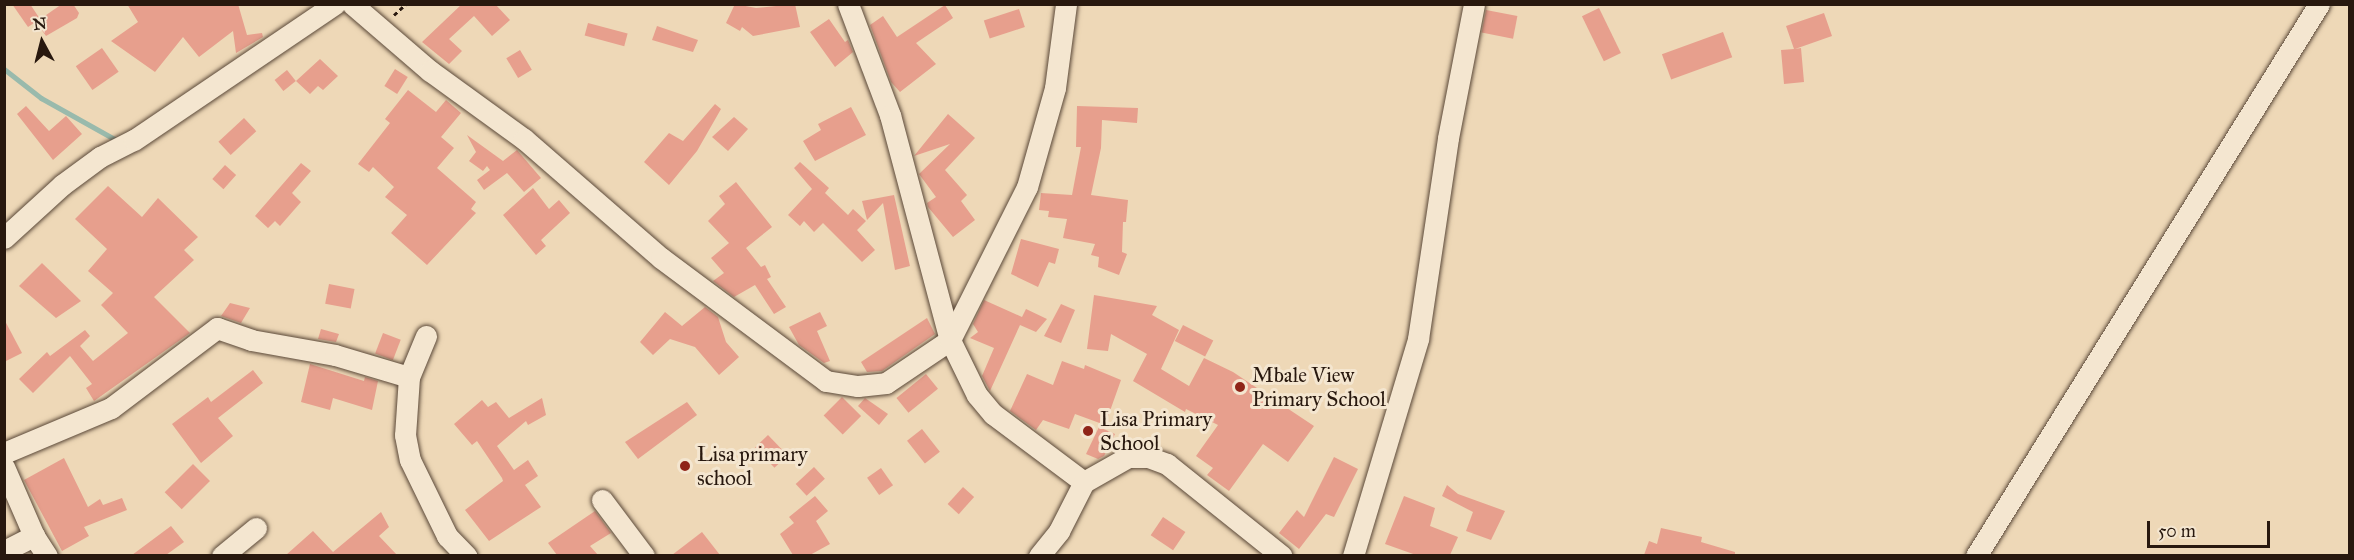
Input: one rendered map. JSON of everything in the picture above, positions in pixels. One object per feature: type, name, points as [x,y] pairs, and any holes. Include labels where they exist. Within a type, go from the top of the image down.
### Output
[{"type":"street","points":[[4,238],[62,185],[100,157],[134,140],[335,4]]},
{"type":"street","points":[[352,4],[430,71],[524,139],[661,258],[826,381],[858,386],[886,383],[950,340],[1027,187],[1055,88],[1066,4]]},
{"type":"street","points":[[848,4],[890,115],[950,340],[977,394],[993,414],[1084,482]]},
{"type":"street","points":[[1353,555],[1418,339],[1448,138],[1474,4]]},
{"type":"street","points":[[1976,555],[2319,4]]},
{"type":"street","points":[[4,453],[111,408],[217,328],[251,340],[335,355],[409,377]]},
{"type":"street","points":[[426,336],[409,377],[405,435],[410,460],[447,536],[466,555]]},
{"type":"street","points":[[1039,555],[1059,531],[1084,482],[1128,457],[1157,460],[1282,555]]},
{"type":"street","points":[[4,467],[34,536],[47,555]]},
{"type":"street","points":[[602,500],[644,555]]},
{"type":"street","points":[[222,555],[256,528]]},
{"type":"street","points":[[4,551],[34,536]]},
{"type":"building","points":[[12,4],[30,4],[40,19],[28,27]]},
{"type":"building","points":[[62,4],[73,4],[79,13],[77,18],[46,36],[36,22]]},
{"type":"building","points":[[127,4],[238,4],[247,35],[262,33],[263,37],[236,53],[233,31],[199,57],[183,37],[155,72],[111,41],[138,22]]},
{"type":"building","points":[[462,4],[495,4],[510,20],[492,36],[474,16],[449,39],[462,51],[449,64],[422,42]]},
{"type":"building","points":[[735,4],[756,8],[795,4],[800,27],[753,36],[742,27],[740,31],[726,23]]},
{"type":"building","points":[[945,5],[953,18],[916,43],[936,64],[900,92],[891,82],[870,25],[883,16],[897,37]]},
{"type":"building","points":[[1599,8],[1621,53],[1604,61],[1582,16]]},
{"type":"building","points":[[1019,9],[1025,27],[990,39],[984,20]]},
{"type":"building","points":[[1486,10],[1517,16],[1513,39],[1482,33]]},
{"type":"building","points":[[1824,13],[1832,36],[1795,49],[1801,48],[1804,82],[1784,84],[1781,50],[1794,49],[1786,26]]},
{"type":"building","points":[[829,19],[845,42],[848,40],[853,52],[835,67],[810,32]]},
{"type":"building","points":[[588,23],[628,34],[624,46],[585,36]]},
{"type":"building","points":[[657,26],[698,40],[693,52],[652,40]]},
{"type":"building","points":[[1723,32],[1732,57],[1671,80],[1662,54]]},
{"type":"building","points":[[102,48],[119,72],[92,90],[76,66]]},
{"type":"building","points":[[520,50],[532,70],[518,78],[506,58]]},
{"type":"building","points":[[320,59],[338,76],[323,90],[318,86],[310,94],[296,81]]},
{"type":"building","points":[[395,69],[408,77],[397,94],[384,86]]},
{"type":"building","points":[[287,70],[296,81],[283,91],[275,80]]},
{"type":"building","points":[[408,90],[436,112],[446,100],[461,113],[441,137],[454,148],[437,168],[476,202],[471,209],[476,213],[427,265],[391,233],[407,215],[385,197],[394,187],[373,167],[369,172],[358,164],[390,123],[385,119]]},
{"type":"building","points":[[715,104],[721,109],[697,151],[669,185],[644,162],[669,133],[683,141]]},
{"type":"building","points":[[26,106],[49,131],[66,116],[82,134],[53,160],[17,114]]},
{"type":"building","points":[[1077,106],[1138,108],[1137,123],[1102,120],[1101,148],[1091,195],[1128,200],[1126,222],[1123,222],[1122,252],[1127,254],[1119,275],[1098,267],[1099,257],[1091,255],[1095,244],[1063,238],[1067,219],[1048,217],[1049,211],[1039,210],[1041,193],[1072,195],[1081,147],[1076,147]]},
{"type":"building","points":[[851,107],[866,135],[815,161],[803,141],[821,130],[818,124]]},
{"type":"building","points":[[948,114],[975,138],[945,170],[967,195],[961,201],[975,220],[953,237],[928,207],[927,203],[936,197],[919,174],[950,144],[914,156]]},
{"type":"building","points":[[734,117],[748,129],[728,151],[712,137]]},
{"type":"building","points":[[244,118],[256,131],[231,155],[218,142]]},
{"type":"building","points":[[467,135],[503,161],[517,150],[541,178],[524,192],[507,173],[484,190],[477,180],[490,170],[487,166],[483,171],[469,161],[476,152]]},
{"type":"building","points":[[800,162],[829,188],[825,193],[848,215],[853,209],[866,221],[857,230],[875,250],[862,262],[823,223],[814,232],[804,221],[800,226],[788,215],[812,189],[794,168]]},
{"type":"building","points":[[301,163],[311,171],[292,193],[301,202],[280,226],[275,221],[268,228],[255,216]]},
{"type":"building","points":[[225,165],[236,175],[223,189],[212,179]]},
{"type":"building","points":[[736,182],[772,227],[746,248],[761,267],[765,265],[771,277],[767,279],[786,307],[774,314],[755,285],[734,297],[713,281],[724,273],[711,258],[729,243],[708,221],[725,204],[719,196]]},
{"type":"building","points":[[108,186],[142,217],[158,198],[198,237],[184,250],[194,260],[154,297],[190,333],[94,401],[86,388],[92,384],[70,356],[33,393],[19,379],[47,352],[50,356],[85,330],[90,336],[80,346],[93,361],[128,333],[101,305],[113,293],[88,271],[107,249],[75,219]]},
{"type":"building","points":[[533,188],[549,209],[559,200],[570,213],[541,240],[546,246],[536,255],[503,215]]},
{"type":"building","points":[[894,195],[910,266],[895,270],[883,203],[867,220],[862,201]]},
{"type":"building","points":[[1021,239],[1059,249],[1055,264],[1049,262],[1038,287],[1011,274]]},
{"type":"building","points":[[42,263],[81,301],[56,318],[19,286]]},
{"type":"building","points":[[329,284],[355,289],[351,309],[325,304]]},
{"type":"building","points":[[1094,295],[1157,306],[1152,315],[1179,330],[1161,369],[1189,386],[1204,358],[1233,372],[1314,426],[1288,462],[1263,444],[1229,491],[1207,475],[1213,468],[1196,456],[1218,425],[1186,409],[1185,412],[1133,381],[1147,354],[1111,334],[1108,351],[1087,349]]},
{"type":"building","points":[[984,300],[1022,317],[1026,309],[1047,319],[1036,332],[1020,325],[990,391],[982,376],[994,348],[970,338],[978,332],[973,324]]},
{"type":"building","points":[[230,303],[250,308],[241,323],[221,316]]},
{"type":"building","points":[[1061,304],[1075,310],[1061,343],[1044,336]]},
{"type":"building","points":[[705,307],[718,317],[726,342],[739,357],[719,375],[695,347],[670,339],[653,355],[640,342],[665,312],[682,326]]},
{"type":"building","points":[[820,312],[827,326],[817,331],[830,361],[824,363],[799,345],[789,327]]},
{"type":"building","points":[[927,318],[935,334],[882,371],[867,372],[861,362]]},
{"type":"building","points":[[4,319],[22,353],[4,362]]},
{"type":"building","points":[[1183,325],[1213,340],[1205,356],[1175,341]]},
{"type":"building","points":[[321,329],[339,334],[336,342],[318,339]]},
{"type":"building","points":[[383,333],[401,340],[393,360],[375,354]]},
{"type":"building","points":[[1062,361],[1084,369],[1085,365],[1121,380],[1105,425],[1075,414],[1069,429],[1043,420],[1036,430],[1010,411],[1027,374],[1053,385]]},
{"type":"building","points":[[310,364],[364,381],[365,377],[378,381],[372,410],[333,398],[330,410],[301,402]]},
{"type":"building","points":[[253,370],[263,383],[218,418],[233,436],[201,463],[172,424],[208,397],[211,402]]},
{"type":"building","points":[[926,374],[938,389],[908,413],[896,398]]},
{"type":"building","points":[[842,397],[861,416],[843,434],[824,415]]},
{"type":"building","points":[[542,398],[546,415],[528,425],[526,421],[497,446],[514,470],[528,460],[538,476],[525,485],[541,507],[489,541],[465,510],[503,481],[477,441],[472,445],[454,424],[482,400],[488,407],[496,402],[509,418]]},
{"type":"building","points":[[865,398],[888,414],[879,425],[858,406]]},
{"type":"building","points":[[687,402],[697,415],[638,459],[625,442]]},
{"type":"building","points":[[1099,427],[1115,434],[1104,456],[1098,459],[1086,454]]},
{"type":"building","points":[[922,429],[940,452],[925,464],[907,441]]},
{"type":"building","points":[[768,435],[787,455],[775,468],[755,448]]},
{"type":"building","points":[[1334,457],[1358,469],[1334,517],[1326,514],[1299,549],[1279,533],[1297,510],[1304,517]]},
{"type":"building","points":[[64,458],[88,507],[100,499],[103,505],[122,498],[127,510],[84,527],[89,536],[62,551],[24,480]]},
{"type":"building","points":[[193,464],[210,481],[182,509],[165,492]]},
{"type":"building","points":[[814,467],[825,479],[807,496],[796,484]]},
{"type":"building","points":[[881,468],[893,485],[879,495],[867,478]]},
{"type":"building","points":[[1447,485],[1458,494],[1505,511],[1491,540],[1466,531],[1473,512],[1442,496]]},
{"type":"building","points":[[963,487],[974,497],[959,514],[948,504]]},
{"type":"building","points":[[815,496],[828,511],[816,521],[830,544],[810,555],[793,555],[780,534],[794,523],[789,517]]},
{"type":"building","points":[[1404,496],[1435,508],[1430,526],[1458,537],[1450,555],[1416,555],[1385,544]]},
{"type":"building","points":[[595,511],[611,533],[590,546],[598,555],[557,555],[548,543]]},
{"type":"building","points":[[381,512],[389,527],[379,536],[397,555],[286,555],[313,531],[333,552]]},
{"type":"building","points":[[1163,517],[1185,532],[1173,550],[1151,535]]},
{"type":"building","points":[[171,526],[184,542],[166,555],[132,555]]},
{"type":"building","points":[[1661,528],[1702,537],[1701,542],[1735,552],[1735,555],[1644,555],[1649,541],[1657,544]]},
{"type":"building","points":[[702,532],[720,555],[672,555]]},
{"type":"waterway","points":[[4,69],[41,98],[116,140]]},
{"type":"place","name":"Mbale View Primary School","points":[[1240,387]]},
{"type":"place","name":"Lisa Primary School","points":[[1088,431]]},
{"type":"place","name":"Lisa primary school","points":[[685,466]]}]
